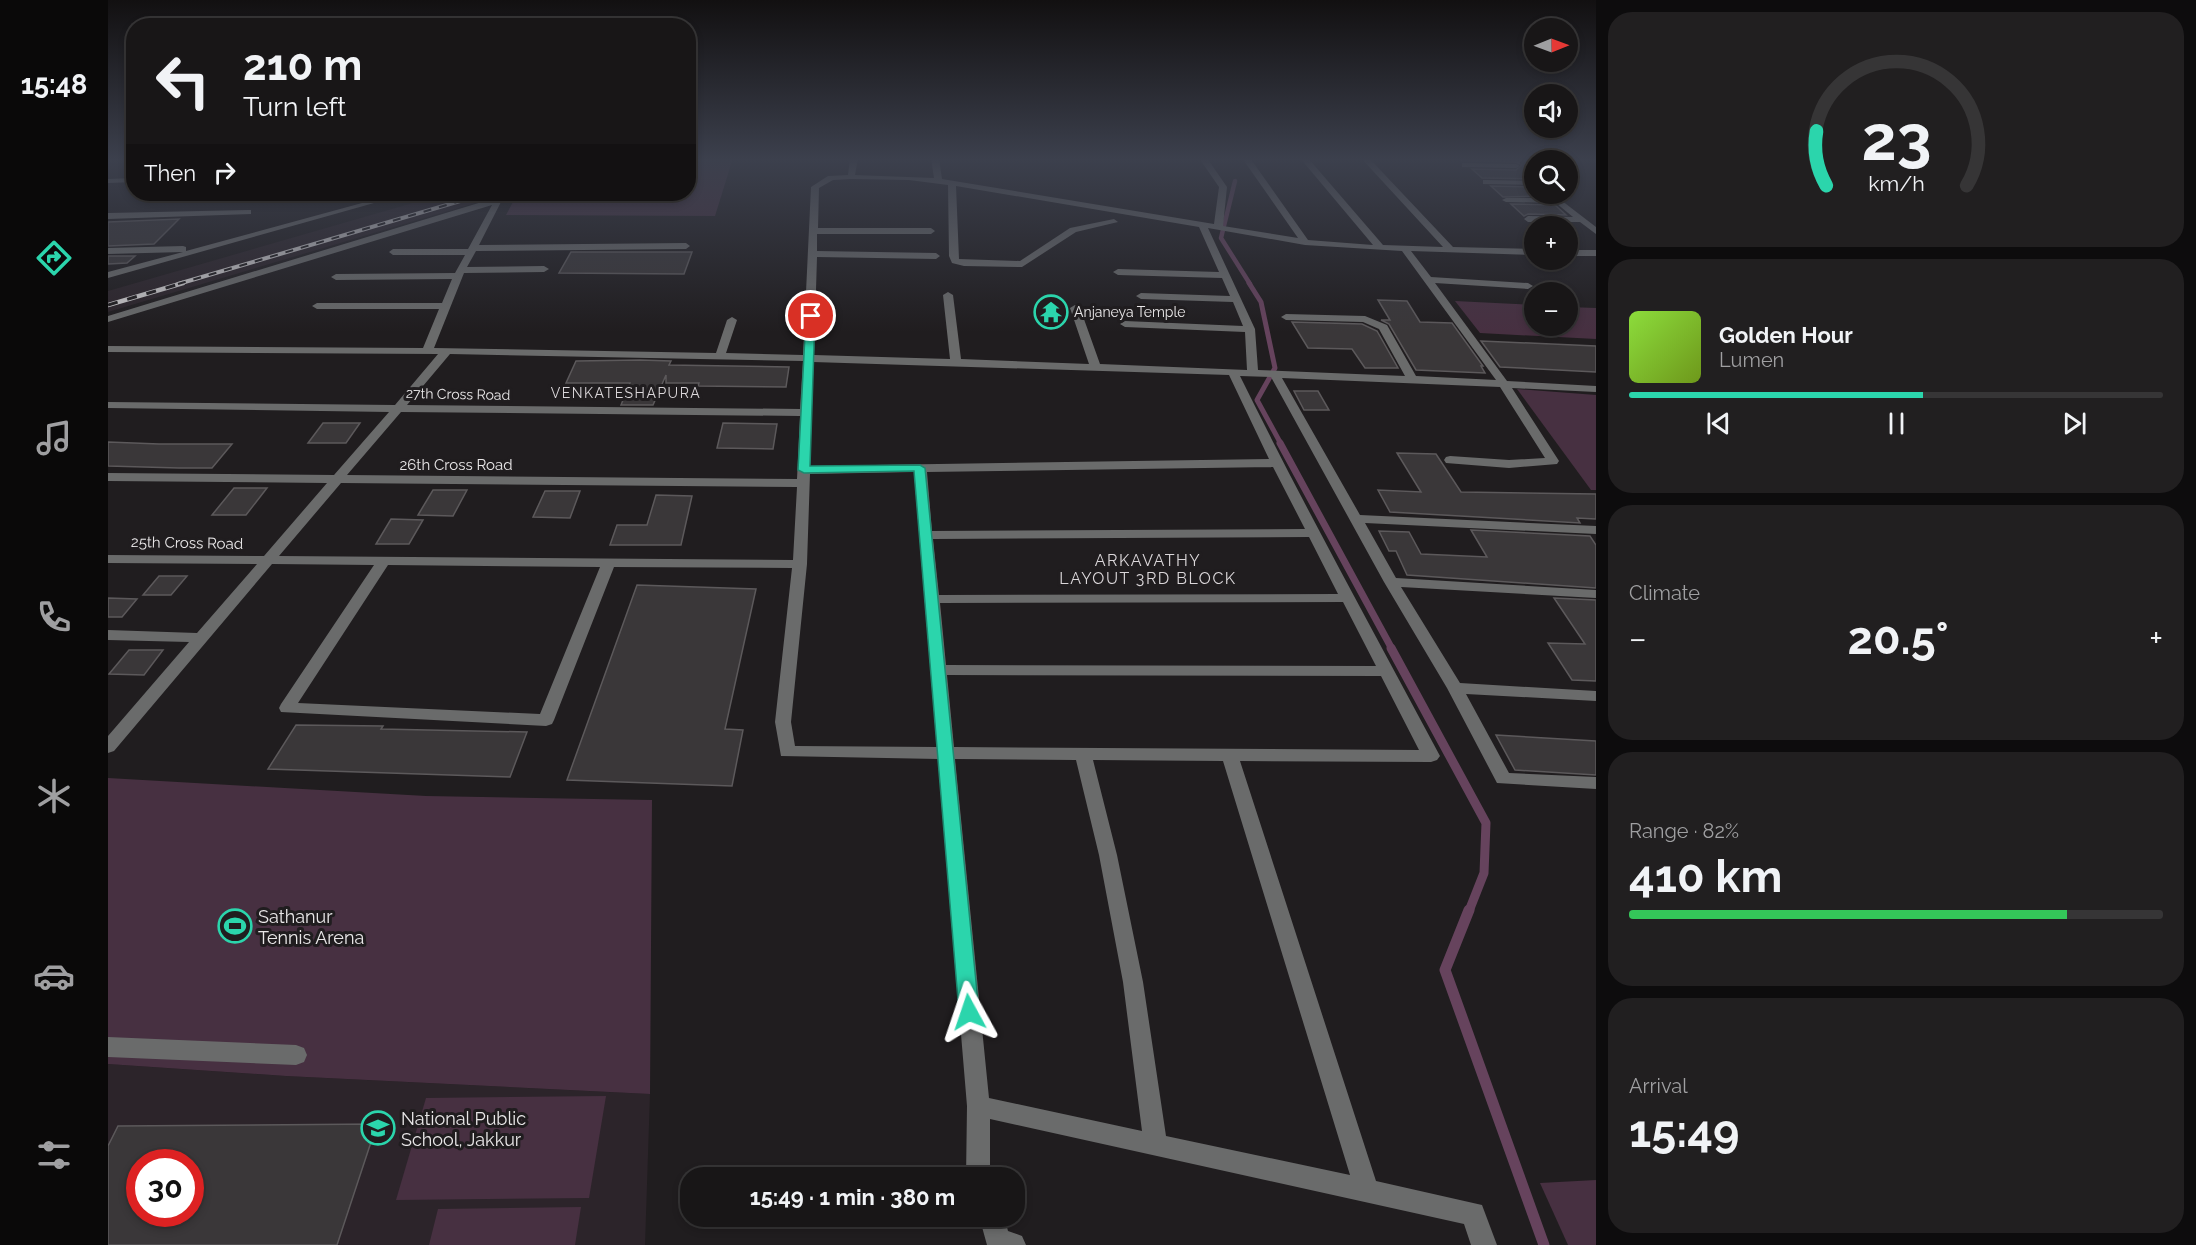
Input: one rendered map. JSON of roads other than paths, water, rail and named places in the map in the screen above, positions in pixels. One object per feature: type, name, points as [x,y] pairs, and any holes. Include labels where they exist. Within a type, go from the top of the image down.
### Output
[{"type":"street","points":[[108,275],[322,216]]},
{"type":"street","points":[[108,319],[445,216]]},
{"type":"street","points":[[427,351],[444,306],[490,216]]},
{"type":"street","points":[[814,216],[810,357],[800,564],[783,722],[787,752],[1431,756],[1233,372]]},
{"type":"street","points":[[952,216],[953,256],[955,261],[964,263],[1022,264],[1073,230],[1114,222]]},
{"type":"street","points":[[1145,216],[1305,242],[1380,248],[1524,252]]},
{"type":"street","points":[[1218,228],[1219,216]]},
{"type":"street","points":[[1287,216],[1305,242]]},
{"type":"street","points":[[1353,216],[1380,248]]},
{"type":"street","points":[[1419,216],[1451,250]]},
{"type":"street","points":[[1578,216],[1596,231]]},
{"type":"street","points":[[1578,220],[1583,220]]},
{"type":"street","points":[[1203,226],[1238,299],[1266,374],[1455,688],[1503,778],[1596,783]]},
{"type":"street","points":[[813,231],[931,231]]},
{"type":"street","points":[[393,252],[686,246]]},
{"type":"street","points":[[108,250],[207,248]]},
{"type":"street","points":[[1405,249],[1504,384],[1553,461],[1509,464],[1450,460]]},
{"type":"street","points":[[1578,253],[1596,253]]},
{"type":"street","points":[[813,254],[936,256]]},
{"type":"street","points":[[1578,256],[1596,263]]},
{"type":"street","points":[[336,277],[544,269]]},
{"type":"street","points":[[1118,272],[1226,275]]},
{"type":"street","points":[[1428,280],[1524,286]]},
{"type":"street","points":[[948,295],[956,362]]},
{"type":"street","points":[[1141,296],[1238,299]]},
{"type":"street","points":[[317,306],[444,306]]},
{"type":"street","points":[[1075,308],[1096,367]]},
{"type":"street","points":[[1286,316],[1365,319],[1376,322],[1383,327],[1413,380]]},
{"type":"street","points":[[720,356],[732,320]]},
{"type":"street","points":[[1125,324],[1250,329]]},
{"type":"street","points":[[108,350],[447,351],[810,357],[1233,372],[1596,389]]},
{"type":"street","points":[[108,747],[447,351]]},
{"type":"street","name":"27th Cross Road","points":[[108,405],[807,413]]},
{"type":"street","name":"26th Cross Road","points":[[108,477],[337,481],[804,476],[920,468],[1278,463]]},
{"type":"street","points":[[920,468],[978,1106],[978,1167]]},
{"type":"street","points":[[1355,519],[1596,530]]},
{"type":"street","points":[[925,535],[1314,533]]},
{"type":"street","name":"25th Cross Road","points":[[108,559],[800,564]]},
{"type":"street","points":[[384,561],[287,708],[546,720],[609,562]]},
{"type":"street","points":[[1391,582],[1596,594]]},
{"type":"street","points":[[931,598],[1350,598]]},
{"type":"street","points":[[108,635],[201,638]]},
{"type":"street","points":[[938,670],[1386,671]]},
{"type":"street","points":[[1455,688],[1596,696]]},
{"type":"street","points":[[108,724],[127,724]]},
{"type":"street","points":[[1083,754],[1108,855],[1133,982],[1156,1145]]},
{"type":"street","points":[[1230,754],[1367,1191]]},
{"type":"street","points":[[108,1047],[297,1055]]},
{"type":"street","points":[[978,1106],[1473,1214],[1484,1245]]},
{"type":"street","points":[[994,1227],[998,1242],[1012,1245]]},
{"type":"waterway","points":[[1226,216],[1221,238],[1250,284]]},
{"type":"waterway","points":[[1249,283],[1261,302],[1275,368],[1257,400],[1281,444]]},
{"type":"waterway","points":[[1280,443],[1392,649]]},
{"type":"waterway","points":[[1391,648],[1486,823],[1484,873],[1469,911]]},
{"type":"waterway","points":[[1469,910],[1445,970],[1544,1245]]},
{"type":"railway","points":[[178,284],[409,216]]},
{"type":"railway","points":[[108,305],[183,283]]},
{"type":"place","name":"Anjaneya Temple","points":[[1051,312]]},
{"type":"place","name":"Sathanur Tennis Arena","points":[[235,926]]},
{"type":"place","name":"National Public School, Jakkur","points":[[378,1128]]},
{"type":"district","name":"VENKATESHAPURA","points":[[626,393]]},
{"type":"district","name":"ARKAVATHY LAYOUT 3RD BLOCK","points":[[1148,569]]}]
